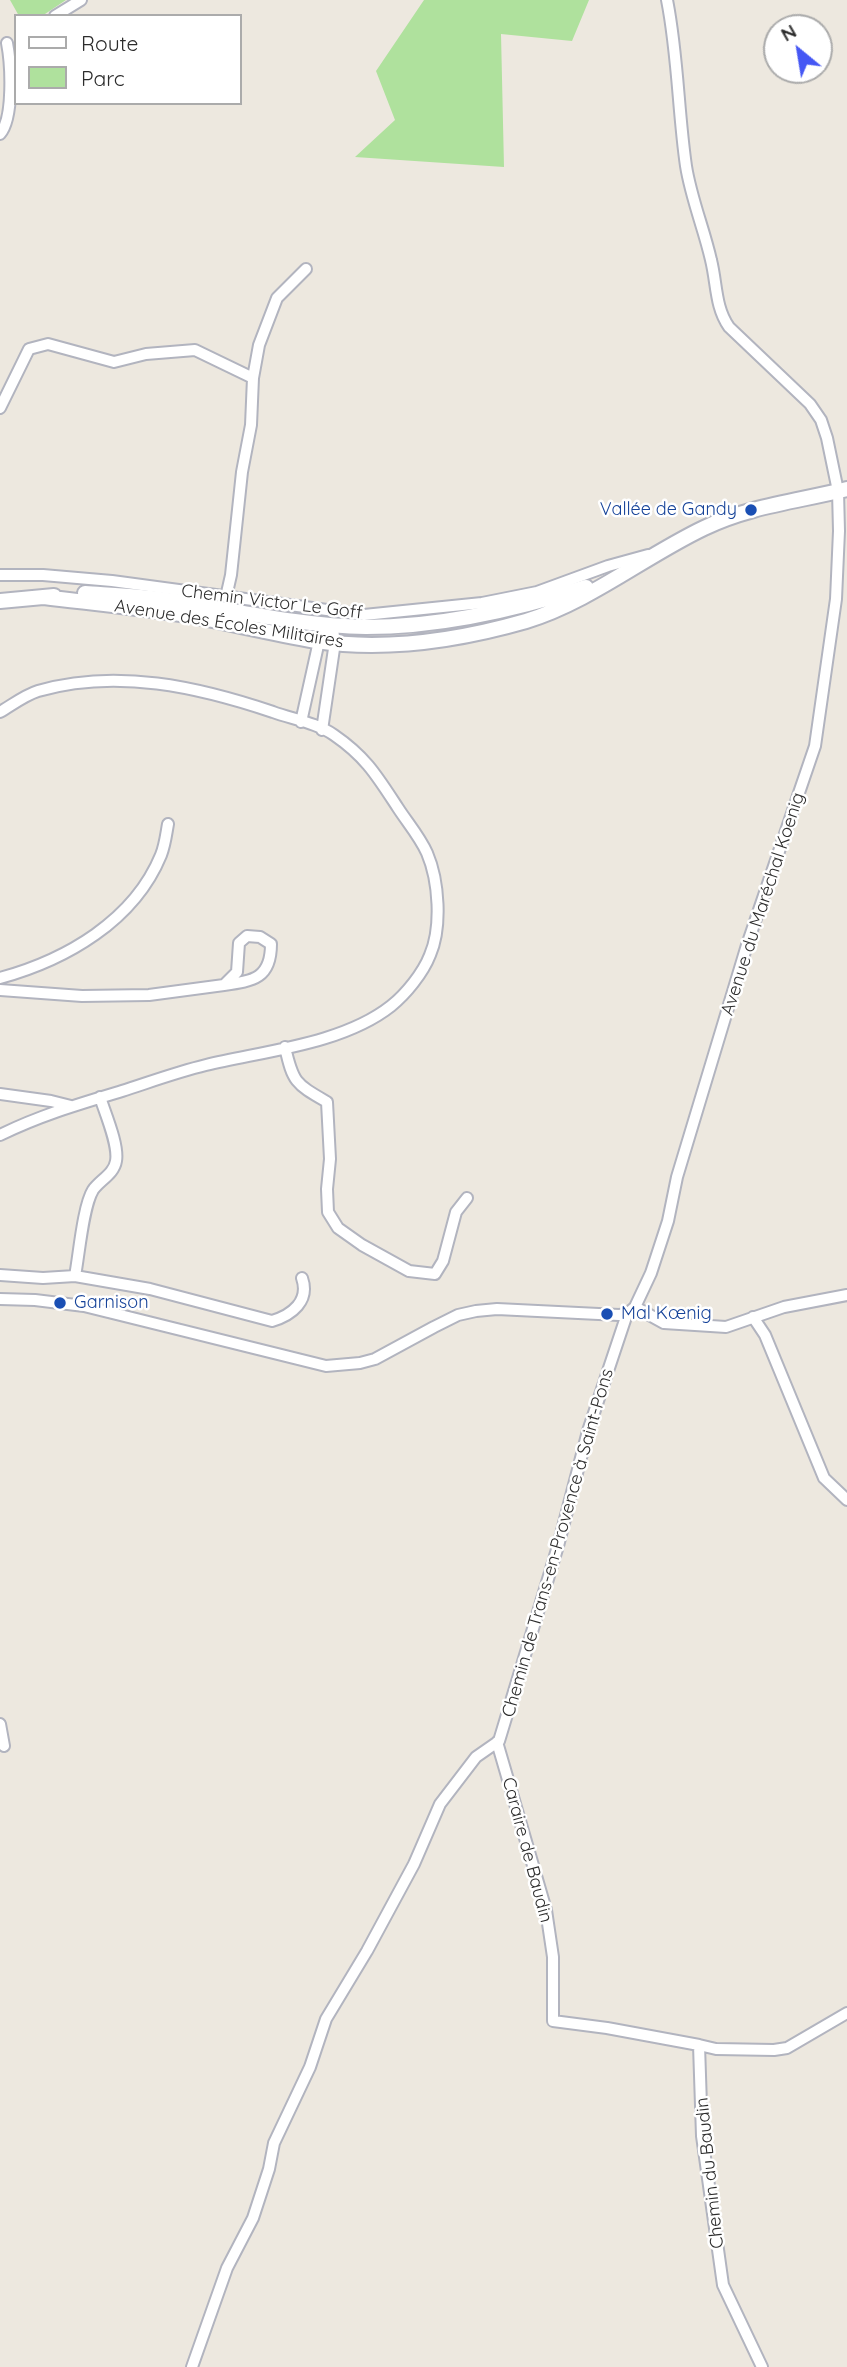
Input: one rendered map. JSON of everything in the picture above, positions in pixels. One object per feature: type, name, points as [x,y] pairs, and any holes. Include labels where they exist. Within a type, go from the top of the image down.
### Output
[{"type":"street","points":[[58,14],[81,0]]},
{"type":"street","name":"Avenue du Maréchal Koenig","points":[[631,1310],[651,1273],[668,1221],[677,1177],[747,945],[814,746],[836,599],[842,490],[821,420],[810,404],[729,327],[721,315],[710,256],[687,171],[667,0]]},
{"type":"street","points":[[0,134],[5,129],[8,115],[8,42]]},
{"type":"street","points":[[226,597],[231,575],[242,472],[251,425],[253,378],[259,345],[277,298],[306,268]]},
{"type":"street","points":[[0,408],[29,349],[48,344],[114,362],[146,354],[195,350],[253,378]]},
{"type":"street","points":[[0,381],[7,393]]},
{"type":"street","name":"Avenue des Écoles Militaires","points":[[44,597],[190,616],[319,641],[375,644],[429,641],[528,620],[573,602],[704,528],[743,512],[842,490]]},
{"type":"street","name":"Chemin Victor Le Goff","points":[[0,575],[43,575],[112,581],[364,615],[482,603],[537,592],[608,566],[663,551]]},
{"type":"street","name":"Avenue des Écoles Militaires","points":[[0,601],[82,593],[131,595],[239,613],[365,627],[471,617],[515,608],[611,579]]},
{"type":"street","points":[[301,722],[319,641],[332,624]]},
{"type":"street","points":[[322,730],[335,642],[332,624]]},
{"type":"street","points":[[0,712],[36,691],[110,680],[171,685],[204,691],[331,733],[359,754],[374,772],[427,853],[438,892],[436,928],[430,955],[412,984],[391,1006],[361,1024],[333,1035],[170,1074],[39,1116],[0,1135]]},
{"type":"street","points":[[0,978],[53,960],[106,928],[134,899],[153,873],[162,853],[168,824]]},
{"type":"street","points":[[0,990],[82,996],[149,995],[224,985],[251,981],[264,973],[271,960],[271,944],[260,937],[247,936],[239,943],[237,972],[224,985]]},
{"type":"street","points":[[285,1047],[291,1073],[300,1086],[327,1102],[330,1159],[328,1212],[338,1228],[362,1245],[409,1271],[435,1274],[443,1261],[456,1212],[467,1198]]},
{"type":"street","points":[[0,1094],[71,1106]]},
{"type":"street","points":[[75,1276],[87,1209],[93,1191],[116,1163],[116,1150],[100,1097]]},
{"type":"street","points":[[0,1275],[43,1278],[75,1276],[150,1290],[272,1321],[286,1317],[301,1304],[305,1286],[302,1278]]},
{"type":"street","points":[[0,1299],[84,1306],[326,1366],[375,1359],[434,1326],[475,1311],[631,1310],[664,1323],[726,1327],[783,1307],[847,1295]]},
{"type":"street","name":"Chemin de Trans-en-Provence à Saint-Pons","points":[[498,1742],[536,1624],[571,1501],[587,1432],[631,1310]]},
{"type":"street","points":[[753,1317],[765,1335],[824,1478],[847,1500]]},
{"type":"street","points":[[0,1724],[4,1746]]},
{"type":"street","points":[[192,2367],[227,2268],[253,2218],[269,2169],[274,2143],[310,2067],[326,2019],[414,1864],[440,1804],[476,1757],[498,1742]]},
{"type":"street","name":"Caraire de Baudin","points":[[498,1742],[546,1910],[553,1957],[553,2021],[699,2045]]},
{"type":"street","points":[[699,2045],[716,2049],[787,2048],[847,2013]]},
{"type":"street","name":"Chemin du Baudin","points":[[699,2045],[702,2136],[723,2285],[762,2367]]},
{"type":"green space","points":[[10,0],[66,0],[45,14],[18,14]]},
{"type":"green space","points":[[424,0],[589,0],[572,41],[501,34],[504,167],[355,157],[395,120],[376,71]]},
{"type":"place","name":"Vallée de Gandy","points":[[751,510]]},
{"type":"place","name":"Garnison","points":[[60,1303]]},
{"type":"place","name":"Mal Kœnig","points":[[607,1314]]}]
